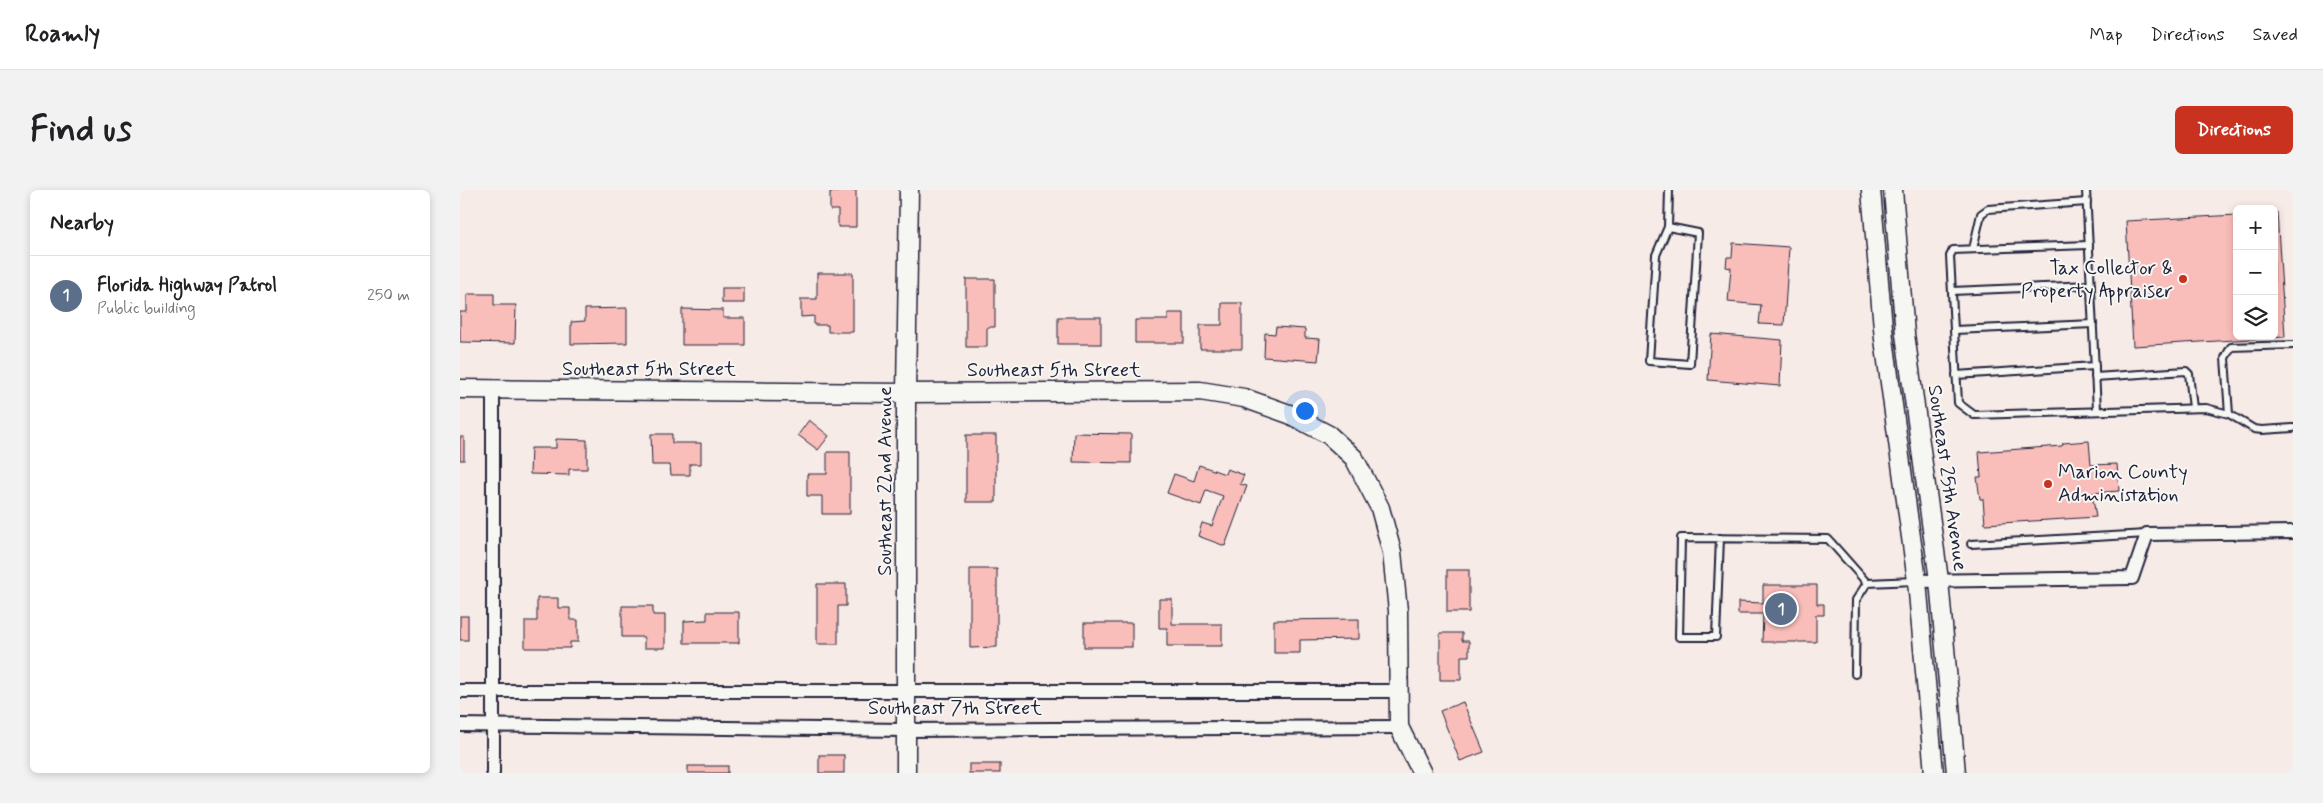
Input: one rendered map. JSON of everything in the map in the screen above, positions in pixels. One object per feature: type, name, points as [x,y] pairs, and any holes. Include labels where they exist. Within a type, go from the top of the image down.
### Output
[{"type":"street","name":"Southeast 22nd Avenue","points":[[906,773],[906,393],[909,190]]},
{"type":"street","points":[[1871,190],[1884,340],[1917,580],[1934,773]]},
{"type":"street","name":"Southeast 25th Avenue","points":[[1893,190],[1905,334],[1940,580],[1956,773]]},
{"type":"street","name":"Southeast 5th Street","points":[[460,389],[906,393],[1200,391],[1244,398],[1289,414],[1329,436],[1354,458],[1380,508],[1392,552],[1398,611],[1398,727]]},
{"type":"street","points":[[493,389],[493,773]]},
{"type":"street","points":[[1917,580],[2132,578],[2147,534],[2293,532]]},
{"type":"street","name":"Southeast 7th Street","points":[[460,691],[1398,691]]},
{"type":"street","name":"Southeast 7th Street","points":[[460,725],[906,730],[1398,727]]},
{"type":"street","points":[[1398,727],[1422,773]]},
{"type":"lane","points":[[1668,227],[1698,232],[1690,364],[1649,361],[1656,255],[1668,227],[1669,190]]},
{"type":"lane","points":[[2086,190],[2097,410]]},
{"type":"lane","points":[[1973,249],[1981,214],[1988,209],[2087,202]]},
{"type":"lane","points":[[2089,245],[1953,250],[1950,256],[1958,403],[1974,415],[2206,408],[2230,414],[2254,429],[2293,428]]},
{"type":"lane","points":[[1952,291],[2091,284]]},
{"type":"lane","points":[[1954,330],[2093,324]]},
{"type":"lane","points":[[2230,414],[2225,358],[2231,347],[2293,345]]},
{"type":"lane","points":[[1956,375],[2095,366]]},
{"type":"lane","points":[[2095,377],[2186,372],[2189,374],[2193,408]]},
{"type":"lane","points":[[1971,544],[2147,534]]},
{"type":"lane","points":[[1720,538],[1716,637],[1678,637],[1681,538],[1720,538],[1828,539],[1867,583]]},
{"type":"lane","points":[[1867,583],[1917,580]]},
{"type":"lane","points":[[1855,674],[1856,600],[1867,583]]},
{"type":"building","points":[[838,190],[856,190],[856,227],[838,227],[838,210],[830,210],[830,192],[838,192]]},
{"type":"building","name":"Tax Collector & Property Appraiser","points":[[2233,215],[2234,340],[2133,346],[2126,221]]},
{"type":"building","name":"Tax Collector & Property Appraiser","points":[[2278,228],[2285,337],[2278,337]]},
{"type":"building","points":[[1733,243],[1789,247],[1784,325],[1759,324],[1761,305],[1728,302],[1731,268],[1726,267],[1727,257],[1732,257]]},
{"type":"building","points":[[817,273],[853,273],[853,332],[828,332],[828,325],[814,325],[814,316],[801,317],[801,299],[817,299]]},
{"type":"building","points":[[966,279],[995,279],[995,327],[987,327],[987,347],[966,347]]},
{"type":"building","points":[[722,288],[744,288],[744,303],[722,303]]},
{"type":"building","points":[[467,294],[494,294],[494,305],[516,305],[515,343],[460,342],[460,312],[467,312]]},
{"type":"building","points":[[1222,303],[1242,303],[1242,349],[1200,349],[1200,325],[1222,325]]},
{"type":"building","points":[[627,308],[627,343],[571,344],[571,322],[585,321],[585,309]]},
{"type":"building","points":[[682,309],[723,310],[723,318],[745,318],[745,345],[682,345]]},
{"type":"building","points":[[1168,313],[1184,313],[1184,343],[1135,343],[1135,320],[1168,320]]},
{"type":"building","points":[[1058,317],[1101,317],[1101,344],[1058,344]]},
{"type":"building","points":[[1276,327],[1305,329],[1305,338],[1320,339],[1318,361],[1264,357],[1265,333],[1275,334]]},
{"type":"building","points":[[1711,334],[1782,340],[1780,386],[1708,380]]},
{"type":"building","points":[[809,420],[829,436],[818,450],[798,435]]},
{"type":"building","points":[[1074,433],[1131,434],[1131,463],[1073,462]]},
{"type":"building","points":[[651,434],[672,434],[672,443],[701,443],[701,464],[690,464],[690,475],[671,475],[670,465],[652,465]]},
{"type":"building","points":[[966,435],[996,435],[996,502],[966,502]]},
{"type":"building","points":[[460,437],[464,437],[464,460],[460,460]]},
{"type":"building","points":[[556,439],[587,440],[587,469],[569,469],[569,475],[530,474],[531,448],[556,448]]},
{"type":"building","name":"Marion County Administation","points":[[2089,441],[2091,465],[2117,464],[2119,491],[2092,493],[2096,517],[1985,524],[1983,499],[1980,499],[1977,477],[1981,477],[1979,452],[2062,446],[2063,443]]},
{"type":"building","points":[[827,452],[850,452],[850,514],[822,514],[822,496],[807,496],[807,474],[827,474]]},
{"type":"building","points":[[1199,465],[1225,474],[1227,469],[1244,475],[1240,484],[1247,486],[1225,546],[1198,536],[1202,523],[1212,526],[1223,496],[1206,490],[1201,505],[1167,493],[1174,474],[1194,481]]},
{"type":"building","points":[[970,569],[997,569],[997,647],[970,648]]},
{"type":"building","points":[[1447,570],[1469,570],[1469,612],[1447,612]]},
{"type":"building","points":[[817,584],[846,584],[846,606],[838,606],[838,644],[817,644]]},
{"type":"building","points":[[1763,585],[1817,585],[1817,604],[1824,604],[1824,615],[1816,615],[1816,642],[1762,642],[1763,614],[1738,614],[1738,602],[1763,603]]},
{"type":"building","points":[[537,598],[558,598],[558,608],[570,608],[570,620],[578,620],[578,642],[570,642],[570,648],[525,648],[525,621],[537,621]]},
{"type":"building","points":[[1159,599],[1172,599],[1172,624],[1222,624],[1222,646],[1167,646],[1167,628],[1159,628]]},
{"type":"building","points":[[622,606],[653,606],[653,615],[665,615],[665,648],[644,648],[644,637],[622,637]]},
{"type":"building","points":[[707,612],[739,612],[739,643],[684,643],[684,621],[707,620]]},
{"type":"building","points":[[460,616],[468,616],[468,640],[460,640]]},
{"type":"building","points":[[1359,619],[1359,639],[1300,640],[1300,653],[1274,653],[1274,620]]},
{"type":"building","points":[[1084,623],[1132,623],[1132,647],[1084,647]]},
{"type":"building","points":[[1440,633],[1462,633],[1462,641],[1469,641],[1469,656],[1461,656],[1461,680],[1440,680]]},
{"type":"building","points":[[1463,702],[1484,752],[1460,761],[1440,711]]},
{"type":"building","points":[[819,755],[844,755],[844,773],[819,773]]},
{"type":"building","points":[[969,764],[1000,764],[1000,773],[969,773]]},
{"type":"building","points":[[688,766],[728,766],[728,773],[688,773]]},
{"type":"place","name":"Tax Collector & Property Appraiser","points":[[2183,279]]},
{"type":"place","name":"Marion County Administation","points":[[2048,484]]},
{"type":"place","name":"Florida Highway Patrol","points":[[1781,609]]}]
